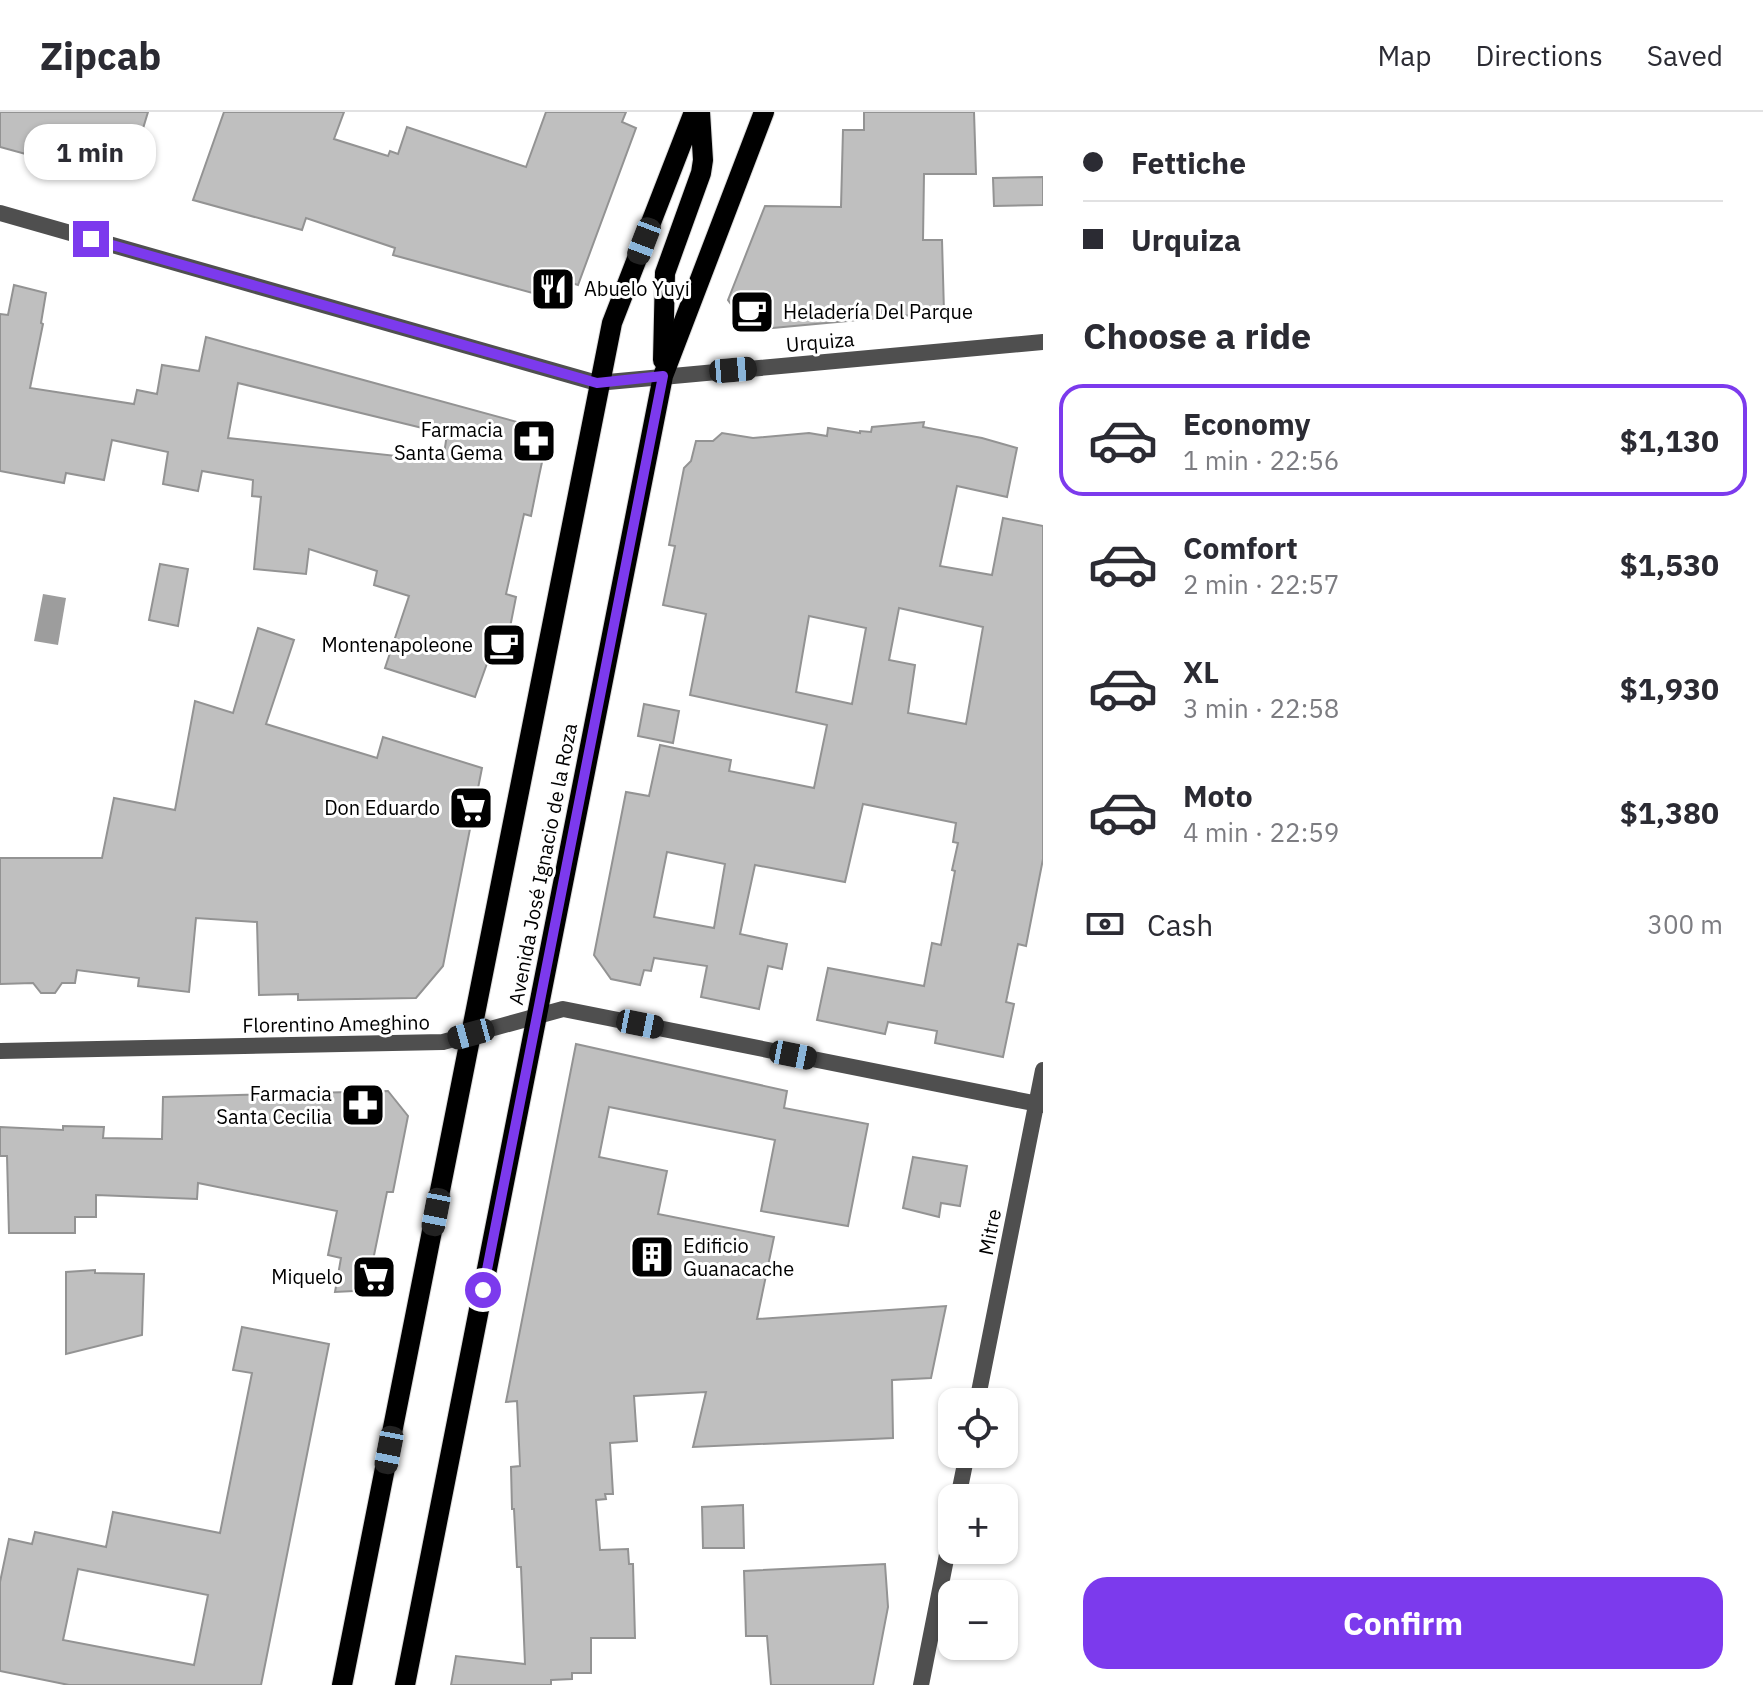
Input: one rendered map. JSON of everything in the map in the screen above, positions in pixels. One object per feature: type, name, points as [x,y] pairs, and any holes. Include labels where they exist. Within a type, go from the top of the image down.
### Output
[{"type":"main road","points":[[663,376],[665,273],[703,160],[697,112]]},
{"type":"main road","name":"Avenida José Ignacio de la Roza","points":[[342,1685],[612,323],[697,112]]},
{"type":"main road","name":"Avenida José Ignacio de la Roza","points":[[405,1685],[663,376],[764,112]]},
{"type":"street","name":"Urquiza","points":[[0,213],[547,370],[600,382],[1043,342]]},
{"type":"street","name":"Florentino Ameghino","points":[[0,1051],[443,1042],[563,1009],[1040,1104]]},
{"type":"street","name":"Mitre","points":[[980,1388],[1040,1104],[1043,1070]]},
{"type":"street","points":[[921,1685],[945,1564]]},
{"type":"shaded area","points":[[43,594],[66,598],[58,645],[34,641]]},
{"type":"building","points":[[0,112],[148,112],[135,155],[122,151],[113,178],[87,171],[91,160],[37,143],[33,156],[0,147]]},
{"type":"building","points":[[224,112],[344,112],[334,139],[388,156],[390,151],[398,154],[407,127],[526,167],[546,112],[626,112],[622,122],[636,128],[578,285],[559,279],[551,298],[393,255],[395,248],[306,218],[302,230],[193,200]]},
{"type":"building","points":[[864,112],[974,112],[976,174],[924,174],[923,240],[942,240],[944,312],[750,330],[728,300],[765,206],[841,207],[843,130],[864,130]]},
{"type":"building","points":[[1043,177],[1043,205],[994,206],[993,178]]},
{"type":"building","points":[[14,285],[46,293],[30,388],[134,404],[137,390],[157,394],[162,365],[199,371],[206,337],[528,425],[544,453],[531,516],[524,514],[506,594],[516,597],[503,663],[489,658],[475,697],[385,668],[409,596],[374,585],[377,571],[309,549],[306,574],[254,569],[261,497],[252,496],[253,480],[202,471],[198,491],[163,484],[168,452],[112,440],[104,480],[66,473],[64,483],[0,471],[0,314],[8,315]],"holes":[[[238,383],[447,434],[443,461],[228,438]]]},
{"type":"building","points":[[924,422],[923,427],[1017,448],[1007,497],[957,486],[940,566],[992,575],[1003,518],[1043,526],[1043,859],[1026,946],[1018,944],[1006,1002],[1014,1004],[1003,1057],[935,1043],[937,1031],[888,1022],[885,1034],[817,1020],[828,968],[924,986],[932,943],[941,945],[955,871],[952,870],[958,843],[953,842],[956,823],[863,804],[845,882],[755,865],[740,934],[787,944],[782,969],[768,966],[759,1009],[701,997],[707,966],[654,958],[651,971],[644,970],[640,985],[611,979],[594,955],[626,792],[649,796],[660,745],[731,760],[729,771],[814,788],[827,725],[690,695],[706,614],[663,605],[675,546],[669,545],[684,468],[691,461],[696,441],[713,441],[722,433],[753,438],[809,433],[827,436],[828,428],[860,433],[871,432],[872,427]],"holes":[[[899,608],[983,627],[966,724],[908,713],[915,665],[889,660]],[[809,616],[866,628],[852,704],[796,692]],[[667,852],[725,864],[714,928],[654,917]]]},
{"type":"building","points":[[160,564],[188,569],[178,626],[149,620]]},
{"type":"building","points":[[258,628],[294,640],[266,724],[377,758],[383,737],[482,768],[443,966],[416,998],[298,1000],[298,994],[259,995],[257,922],[196,918],[189,992],[138,986],[139,978],[77,970],[75,983],[62,983],[55,993],[41,993],[33,983],[0,984],[0,858],[102,858],[114,798],[175,810],[195,701],[233,713]]},
{"type":"building","points":[[644,704],[679,711],[673,743],[638,736]]},
{"type":"building","points":[[576,1044],[787,1091],[784,1108],[868,1124],[848,1226],[761,1211],[775,1140],[609,1107],[599,1157],[667,1171],[658,1214],[774,1237],[757,1319],[946,1306],[931,1378],[892,1380],[893,1438],[693,1447],[706,1392],[634,1396],[637,1441],[610,1443],[613,1494],[605,1494],[606,1499],[596,1500],[600,1550],[628,1549],[629,1564],[633,1564],[635,1638],[591,1638],[591,1673],[572,1673],[572,1679],[551,1680],[551,1685],[451,1685],[456,1656],[525,1664],[521,1567],[517,1567],[512,1509],[511,1467],[520,1466],[517,1401],[506,1402]]},
{"type":"building","points":[[388,1091],[408,1116],[393,1192],[387,1192],[372,1265],[378,1266],[374,1290],[335,1292],[341,1258],[328,1255],[337,1211],[198,1183],[197,1199],[96,1195],[96,1217],[75,1217],[75,1233],[9,1233],[7,1156],[0,1156],[0,1127],[63,1130],[63,1126],[104,1127],[103,1138],[162,1139],[163,1097]]},
{"type":"building","points":[[913,1157],[967,1166],[960,1206],[941,1203],[939,1217],[903,1208]]},
{"type":"building","points":[[95,1270],[95,1273],[144,1274],[142,1335],[66,1354],[66,1272]]},
{"type":"building","points":[[242,1327],[329,1344],[261,1685],[69,1685],[0,1671],[0,1582],[9,1539],[32,1544],[35,1532],[106,1547],[113,1512],[220,1533],[252,1373],[233,1370]],"holes":[[[78,1569],[208,1595],[194,1665],[63,1640]]]},
{"type":"building","points":[[743,1505],[744,1548],[703,1548],[702,1507]]},
{"type":"building","points":[[885,1564],[888,1607],[873,1685],[771,1685],[767,1636],[746,1636],[744,1571]]},
{"type":"place","name":"Abuelo Yuyi","points":[[553,289]]},
{"type":"place","name":"Heladería Del Parque","points":[[752,312]]},
{"type":"place","name":"Farmacia Santa Gema","points":[[534,441]]},
{"type":"place","name":"Montenapoleone","points":[[504,645]]},
{"type":"place","name":"Don Eduardo","points":[[471,808]]},
{"type":"place","name":"Farmacia Santa Cecilia","points":[[363,1105]]},
{"type":"place","name":"Edificio Guanacache","points":[[652,1257]]},
{"type":"place","name":"Miquelo","points":[[374,1277]]},
{"type":"route","points":[[91,239],[597,383],[663,376],[483,1290]]}]
